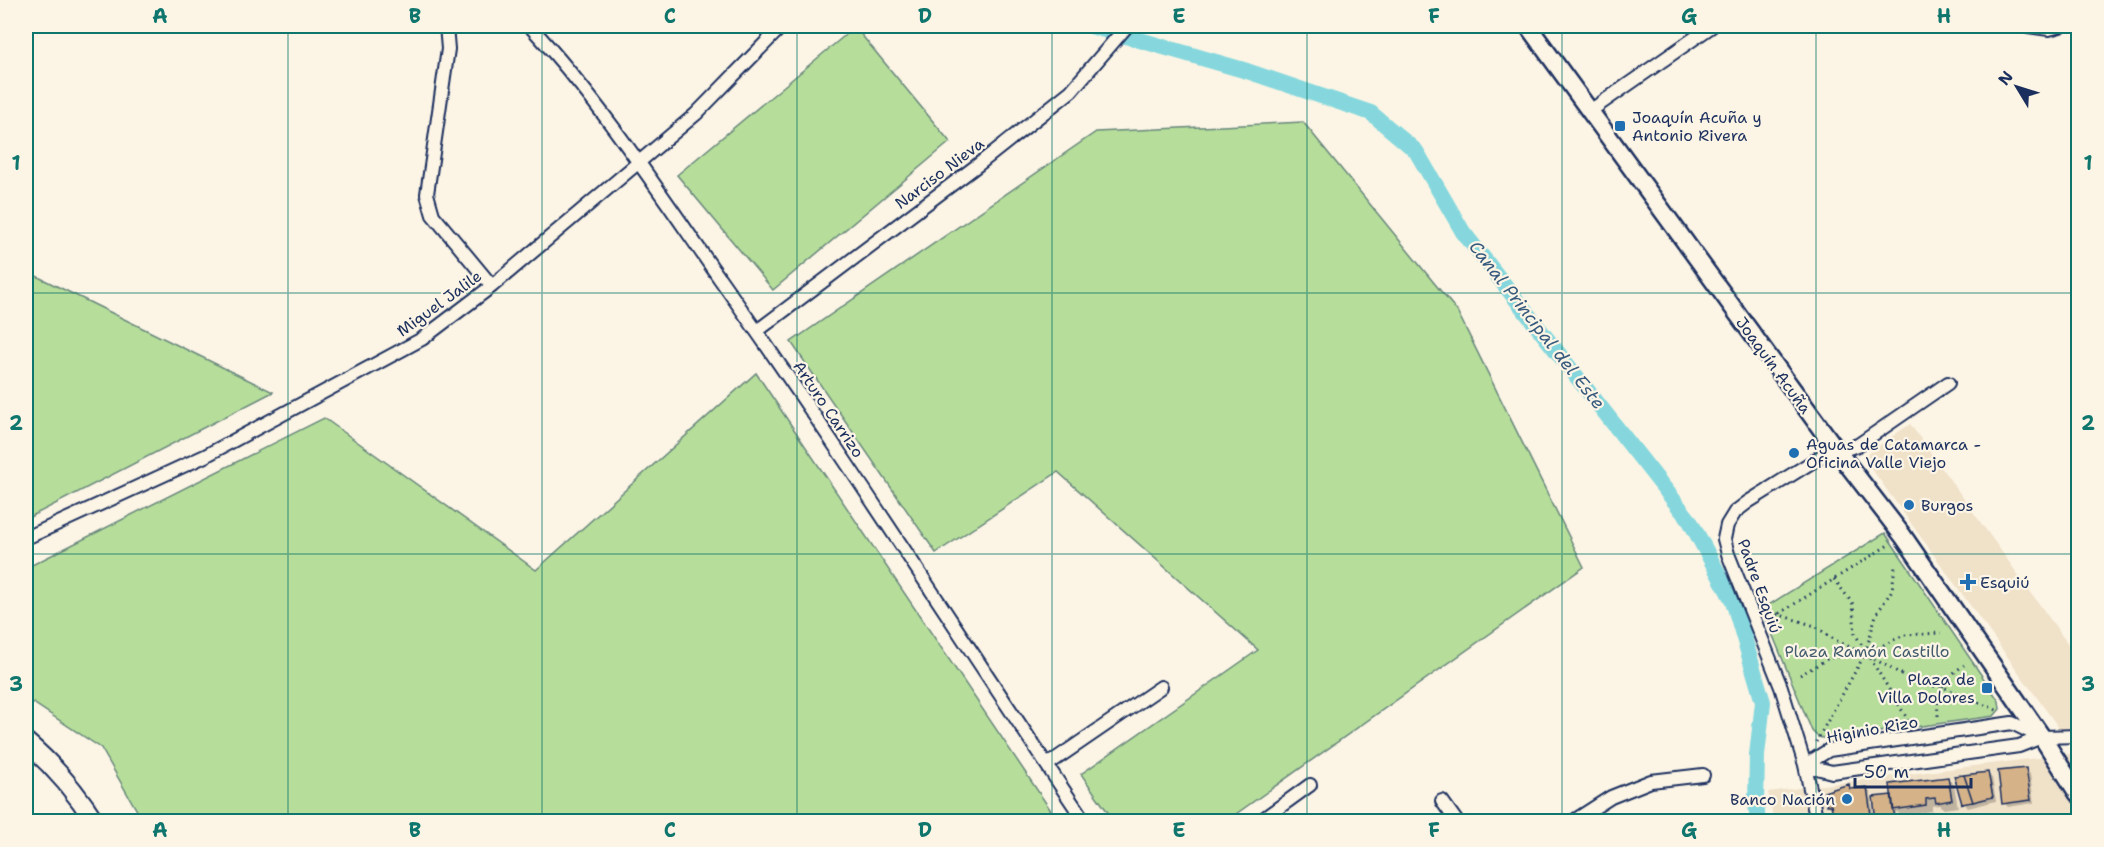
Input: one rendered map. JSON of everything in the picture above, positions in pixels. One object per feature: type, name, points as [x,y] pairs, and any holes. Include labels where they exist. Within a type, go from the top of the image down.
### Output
[{"type":"main road","points":[[26,742],[63,780],[83,804],[94,822]]},
{"type":"street","points":[[446,26],[448,49],[445,79],[428,194],[434,215],[492,286]]},
{"type":"street","name":"Arturo Carrizo","points":[[530,26],[560,58],[639,163],[757,331],[1085,822]]},
{"type":"street","name":"Miguel Jalile","points":[[26,538],[205,456],[422,339],[492,286],[696,114],[782,26]]},
{"type":"street","name":"Narciso Nieva","points":[[757,331],[979,164],[1071,91],[1127,26]]},
{"type":"street","name":"Joaquín Acuña","points":[[1528,26],[1838,452],[1903,536],[2042,737],[2079,795]]},
{"type":"street","points":[[1590,111],[1712,26]]},
{"type":"street","points":[[2028,26],[2049,29],[2060,26]]},
{"type":"street","name":"Padre Esquiú","points":[[1817,822],[1805,765],[1781,687],[1728,554],[1724,539],[1727,525],[1735,512],[1748,502],[1820,457],[1858,445],[1948,382]]},
{"type":"street","points":[[1047,765],[1161,687]]},
{"type":"street","name":"Higinio Rizo","points":[[1805,765],[1829,750],[2012,723],[2042,737]]},
{"type":"street","name":"Higinio Rizo","points":[[1805,765],[1832,772],[2019,746],[2042,737],[2079,736]]},
{"type":"street","points":[[1572,822],[1611,797],[1651,781],[1703,775]]},
{"type":"street","points":[[1259,822],[1310,785]]},
{"type":"street","points":[[1442,801],[1457,822]]},
{"type":"path","points":[[1757,627],[1903,536]]},
{"type":"path","points":[[1805,765],[1865,654],[1876,615],[1892,590],[1895,567]]},
{"type":"path","points":[[1834,579],[1853,604],[1855,634],[1865,654],[1908,720]]},
{"type":"path","points":[[1777,614],[1815,626],[1835,640],[1921,685],[1943,687],[1999,711]]},
{"type":"path","points":[[1800,675],[1829,658],[1865,654],[1905,635],[1941,633]]},
{"type":"path","points":[[1938,716],[1936,700],[1949,676],[1964,665]]},
{"type":"shaded area","points":[[1910,424],[2078,658],[2078,821],[1774,821],[1768,792],[2077,753],[1863,457]]},
{"type":"green space","points":[[855,27],[950,142],[773,290],[677,175]]},
{"type":"green space","points":[[1303,122],[1457,311],[1584,567],[1226,821],[1114,821],[1081,774],[1258,650],[1058,472],[936,553],[791,342],[1096,132]]},
{"type":"green space","points":[[26,271],[273,392],[26,519]]},
{"type":"green space","points":[[756,373],[1058,821],[143,821],[101,748],[26,698],[26,568],[324,418],[536,570]]},
{"type":"green space","name":"Plaza Ramón Castillo","points":[[1885,533],[1999,701],[2000,709],[1994,716],[1828,739],[1818,737],[1812,731],[1762,609]]},
{"type":"building","points":[[2026,768],[2031,800],[2002,804],[1998,771]]},
{"type":"building","points":[[1988,772],[1993,797],[1973,802],[1964,775]]},
{"type":"building","points":[[1964,775],[1973,802],[1962,804],[1954,776]]},
{"type":"building","points":[[1948,777],[1952,800],[1936,803],[1935,798],[1926,799],[1926,805],[1893,810],[1890,784]]},
{"type":"building","name":"Banco Nación","points":[[1849,784],[1850,789],[1867,787],[1872,822],[1835,822],[1831,805],[1827,805],[1824,792]]},
{"type":"building","points":[[1892,795],[1895,822],[1876,822],[1873,797]]},
{"type":"building","points":[[1974,814],[1975,822],[1936,822]]},
{"type":"waterway","name":"Canal Principal del Este","points":[[1091,26],[1247,71],[1371,113],[1416,151],[1463,232],[1690,521],[1733,601],[1763,702],[1757,755],[1758,822]]},
{"type":"place","name":"Joaquín Acuña y Antonio Rivera","points":[[1620,126]]},
{"type":"place","name":"Aguas de Catamarca - Oficina Valle Viejo","points":[[1794,453]]},
{"type":"place","name":"Burgos","points":[[1909,505]]},
{"type":"place","name":"Esquiú","points":[[1968,582]]},
{"type":"place","name":"Plaza de Villa Dolores","points":[[1987,688]]},
{"type":"place","name":"Banco Nación","points":[[1847,799]]}]
